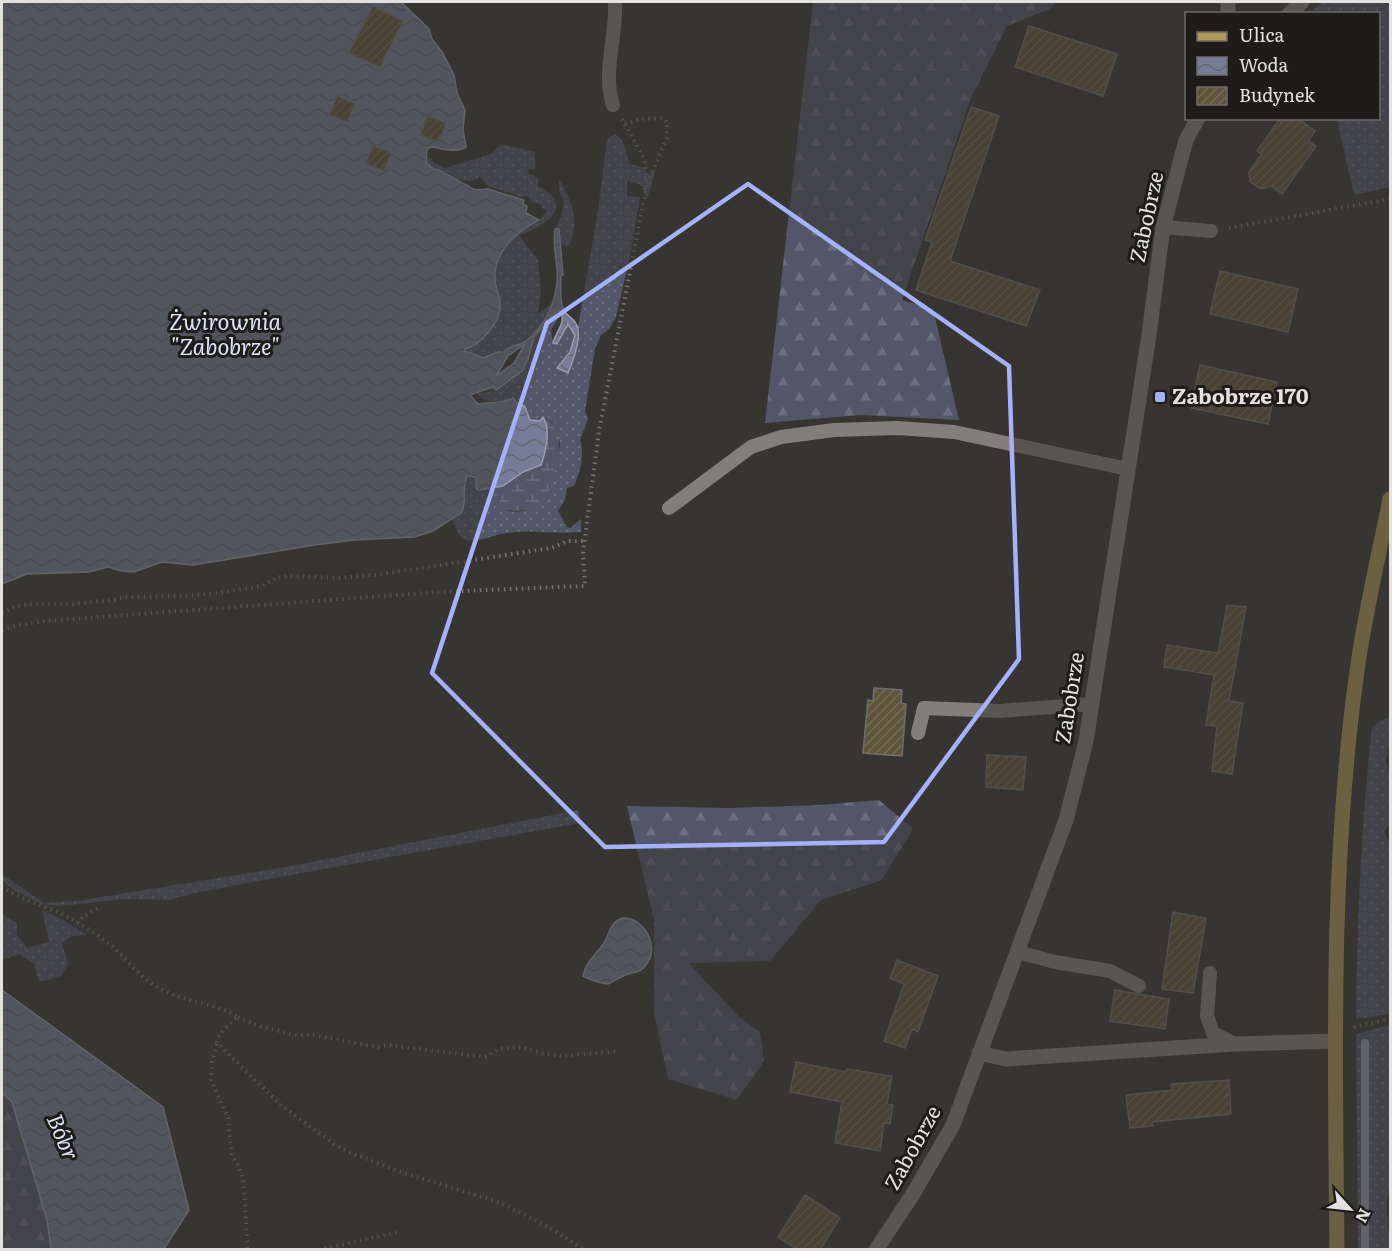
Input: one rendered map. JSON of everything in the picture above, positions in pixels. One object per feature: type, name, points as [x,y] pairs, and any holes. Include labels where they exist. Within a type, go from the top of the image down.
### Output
[{"type":"main road","points":[[1337,1250],[1335,1036],[1339,872],[1351,719],[1364,630],[1390,499]]},
{"type":"street","name":"Zabobrze","points":[[876,1250],[914,1194],[952,1125],[1066,820],[1080,768],[1091,704],[1149,335],[1163,227],[1186,140],[1197,120]]},
{"type":"street","points":[[979,1053],[1006,1059],[1335,1036]]},
{"type":"lane","points":[[613,105],[609,81],[616,19],[615,2]]},
{"type":"lane","points":[[1163,227],[1211,231]]},
{"type":"lane","points":[[669,508],[751,447],[782,437],[834,430],[898,428],[954,432],[1128,469]]},
{"type":"lane","points":[[918,733],[924,708],[1000,711],[1091,704]]},
{"type":"lane","points":[[1018,952],[1055,963],[1110,971],[1139,986]]},
{"type":"lane","points":[[1210,973],[1207,1016],[1213,1033],[1235,1044]]},
{"type":"path","points":[[613,105],[644,158],[647,184]]},
{"type":"path","points":[[2,630],[45,621],[438,592],[585,586],[583,571],[585,541],[599,431],[647,184],[667,138],[667,122],[663,118],[639,119],[625,124]]},
{"type":"path","points":[[1211,231],[1390,199]]},
{"type":"path","points":[[2,613],[28,604],[73,604],[127,597],[183,597],[219,593],[262,586],[276,578],[289,576],[330,578],[375,575],[552,548],[568,541],[585,541]]},
{"type":"path","points":[[2,886],[32,903],[78,923],[111,946],[156,986],[183,999],[231,1012],[259,1026],[295,1035],[313,1035],[378,1047],[387,1045],[485,1057],[499,1049],[521,1047],[545,1054],[564,1056],[619,1050]]},
{"type":"path","points":[[78,923],[84,916],[100,907]]},
{"type":"path","points":[[238,1017],[217,1038],[211,1080],[228,1118],[232,1156],[239,1166],[243,1179],[248,1250]]},
{"type":"path","points":[[1335,1036],[1390,1019]]},
{"type":"path","points":[[217,1043],[283,1107],[334,1144],[398,1171],[501,1203],[543,1224],[585,1250]]},
{"type":"path","points":[[319,1250],[398,1232]]},
{"type":"highlighted area","points":[[748,184],[1009,366],[1019,659],[884,842],[605,847],[432,673],[547,323]]},
{"type":"green space","points":[[813,2],[1056,2],[1050,9],[1007,26],[971,98],[902,300],[933,309],[959,420],[861,415],[765,423]]},
{"type":"green space","points":[[1323,2],[1390,2],[1390,187],[1354,195],[1337,120],[1380,120],[1380,12],[1315,12],[1314,9]]},
{"type":"green space","points":[[615,134],[624,143],[629,164],[642,167],[648,174],[656,169],[647,199],[641,185],[627,181],[627,196],[640,197],[631,252],[616,317],[609,329],[601,335],[595,349],[585,411],[588,419],[580,440],[582,457],[580,469],[574,486],[567,488],[565,500],[558,511],[567,527],[570,528],[581,519],[581,532],[511,532],[478,540],[464,539],[458,533],[453,519],[462,509],[467,476],[476,478],[476,488],[479,490],[494,487],[501,492],[502,496],[498,504],[506,510],[528,510],[546,500],[560,445],[558,424],[543,418],[540,421],[530,421],[525,407],[515,402],[513,398],[508,401],[489,402],[476,394],[496,390],[522,371],[534,337],[559,310],[560,315],[551,330],[553,343],[558,344],[568,324],[575,335],[570,352],[558,368],[568,372],[576,345],[607,138]]},
{"type":"green space","points":[[501,144],[535,152],[535,170],[529,168],[527,174],[534,175],[539,180],[537,186],[549,193],[555,201],[556,208],[547,221],[519,235],[538,260],[541,290],[538,313],[553,303],[548,314],[534,332],[516,345],[483,358],[464,350],[483,338],[497,319],[500,305],[495,274],[502,250],[524,227],[540,219],[547,211],[527,196],[521,197],[488,186],[480,177],[471,181],[456,179],[448,173],[433,169],[426,161],[426,154],[428,158],[432,158],[433,162],[445,168],[491,154]]},
{"type":"green space","points":[[559,179],[573,212],[574,230],[568,247],[560,245],[559,230],[555,229],[564,203],[559,190]]},
{"type":"green space","points":[[544,419],[558,424],[559,430],[556,467],[545,501],[537,508],[526,510],[515,511],[499,508],[498,504],[502,496],[494,487],[503,486],[523,472],[542,463],[547,433]]},
{"type":"green space","points":[[1390,717],[1390,743],[1386,761],[1390,775],[1390,824],[1384,832],[1390,844],[1390,1014],[1356,1019],[1360,873],[1372,727]]},
{"type":"green space","points":[[879,800],[913,829],[882,880],[821,900],[770,961],[689,963],[738,1016],[760,1032],[764,1061],[737,1100],[668,1079],[654,1012],[654,920],[627,806],[729,808]]},
{"type":"green space","points":[[578,810],[580,823],[280,877],[169,900],[125,899],[62,906],[42,904],[17,892],[2,881],[2,874],[44,903],[77,901],[291,866]]},
{"type":"green space","points":[[42,910],[87,935],[71,936],[62,943],[68,964],[61,976],[39,982],[34,964],[19,954],[2,960],[2,914],[17,923],[17,935],[27,948],[49,942]]},
{"type":"green space","points":[[1390,1025],[1390,1187],[1387,1210],[1390,1249],[1358,1249],[1356,1034]]},
{"type":"green space","points":[[2,1093],[12,1102],[47,1220],[51,1249],[2,1249]]},
{"type":"water","name":"Żwirownia \"Zabobrze\"","points":[[2,2],[401,2],[429,29],[432,39],[454,75],[457,93],[465,110],[463,130],[466,147],[453,150],[430,147],[427,150],[426,162],[433,169],[475,190],[488,189],[524,200],[523,204],[527,206],[526,213],[539,220],[515,236],[502,252],[495,270],[500,304],[499,314],[488,333],[465,351],[483,358],[504,352],[526,341],[543,323],[556,292],[557,267],[554,234],[555,229],[559,229],[563,275],[561,275],[561,300],[564,310],[575,322],[578,333],[577,348],[568,373],[557,368],[570,352],[575,335],[568,324],[557,344],[553,343],[562,322],[559,310],[534,337],[522,371],[496,390],[493,387],[470,395],[478,404],[501,402],[513,398],[525,407],[530,420],[540,421],[543,417],[547,434],[541,465],[523,472],[503,486],[479,490],[476,488],[476,478],[467,476],[461,513],[433,531],[415,537],[354,540],[193,565],[162,562],[134,572],[108,567],[89,572],[27,574],[2,584]],"holes":[[[403,21],[380,67],[350,53]],[[341,98],[350,101],[353,107],[349,116],[332,110],[335,101]],[[377,148],[386,151],[389,157],[386,166],[379,170],[371,166],[368,160],[371,151]],[[525,344],[514,363],[496,376],[508,356]]]},
{"type":"water","points":[[623,918],[632,920],[645,930],[651,946],[648,962],[639,971],[608,984],[583,976],[587,965],[603,944],[612,926]]},
{"type":"water","name":"Bóbr","points":[[2,990],[163,1107],[189,1210],[164,1249],[51,1249],[47,1220],[12,1102],[2,1093]]},
{"type":"building","points":[[373,6],[403,21],[380,67],[349,53]]},
{"type":"building","points":[[1029,26],[1117,54],[1103,96],[1015,67]]},
{"type":"building","points":[[337,96],[354,103],[348,122],[330,115]]},
{"type":"building","points":[[971,107],[999,116],[950,261],[1040,290],[1026,326],[916,290],[932,242],[925,240]]},
{"type":"building","points":[[427,116],[446,123],[438,142],[421,135]]},
{"type":"building","points":[[1279,120],[1300,120],[1315,131],[1308,141],[1316,146],[1282,194],[1271,186],[1261,189],[1250,182],[1249,172],[1262,154],[1257,151]]},
{"type":"building","points":[[373,146],[391,153],[384,171],[366,164]]},
{"type":"building","points":[[1220,271],[1298,289],[1288,332],[1210,314]]},
{"type":"building","points":[[1200,365],[1277,382],[1268,424],[1191,408]]},
{"type":"building","points":[[1227,605],[1246,607],[1229,701],[1243,703],[1232,774],[1212,771],[1217,726],[1206,725],[1214,675],[1164,667],[1167,645],[1218,653]]},
{"type":"building","points":[[874,688],[902,690],[901,703],[906,704],[902,756],[863,753],[868,700],[873,701]]},
{"type":"building","points":[[987,755],[1026,757],[1023,790],[986,787]]},
{"type":"building","points":[[1173,912],[1206,918],[1193,993],[1162,989]]},
{"type":"building","points":[[897,960],[938,976],[918,1032],[912,1029],[905,1048],[884,1041],[904,984],[890,978]]},
{"type":"building","points":[[1115,990],[1169,999],[1165,1029],[1110,1021]]},
{"type":"building","points":[[796,1062],[846,1072],[847,1069],[892,1076],[887,1104],[893,1105],[890,1124],[884,1123],[880,1151],[835,1143],[842,1102],[790,1092]]},
{"type":"building","points":[[1229,1080],[1231,1114],[1152,1122],[1153,1126],[1130,1128],[1126,1095],[1172,1090],[1171,1084]]},
{"type":"building","points":[[805,1195],[840,1218],[820,1250],[798,1250],[778,1237]]},
{"type":"waterway","points":[[1365,1043],[1365,1250]]},
{"type":"place","name":"Zabobrze 170","points":[[1160,397]]}]
